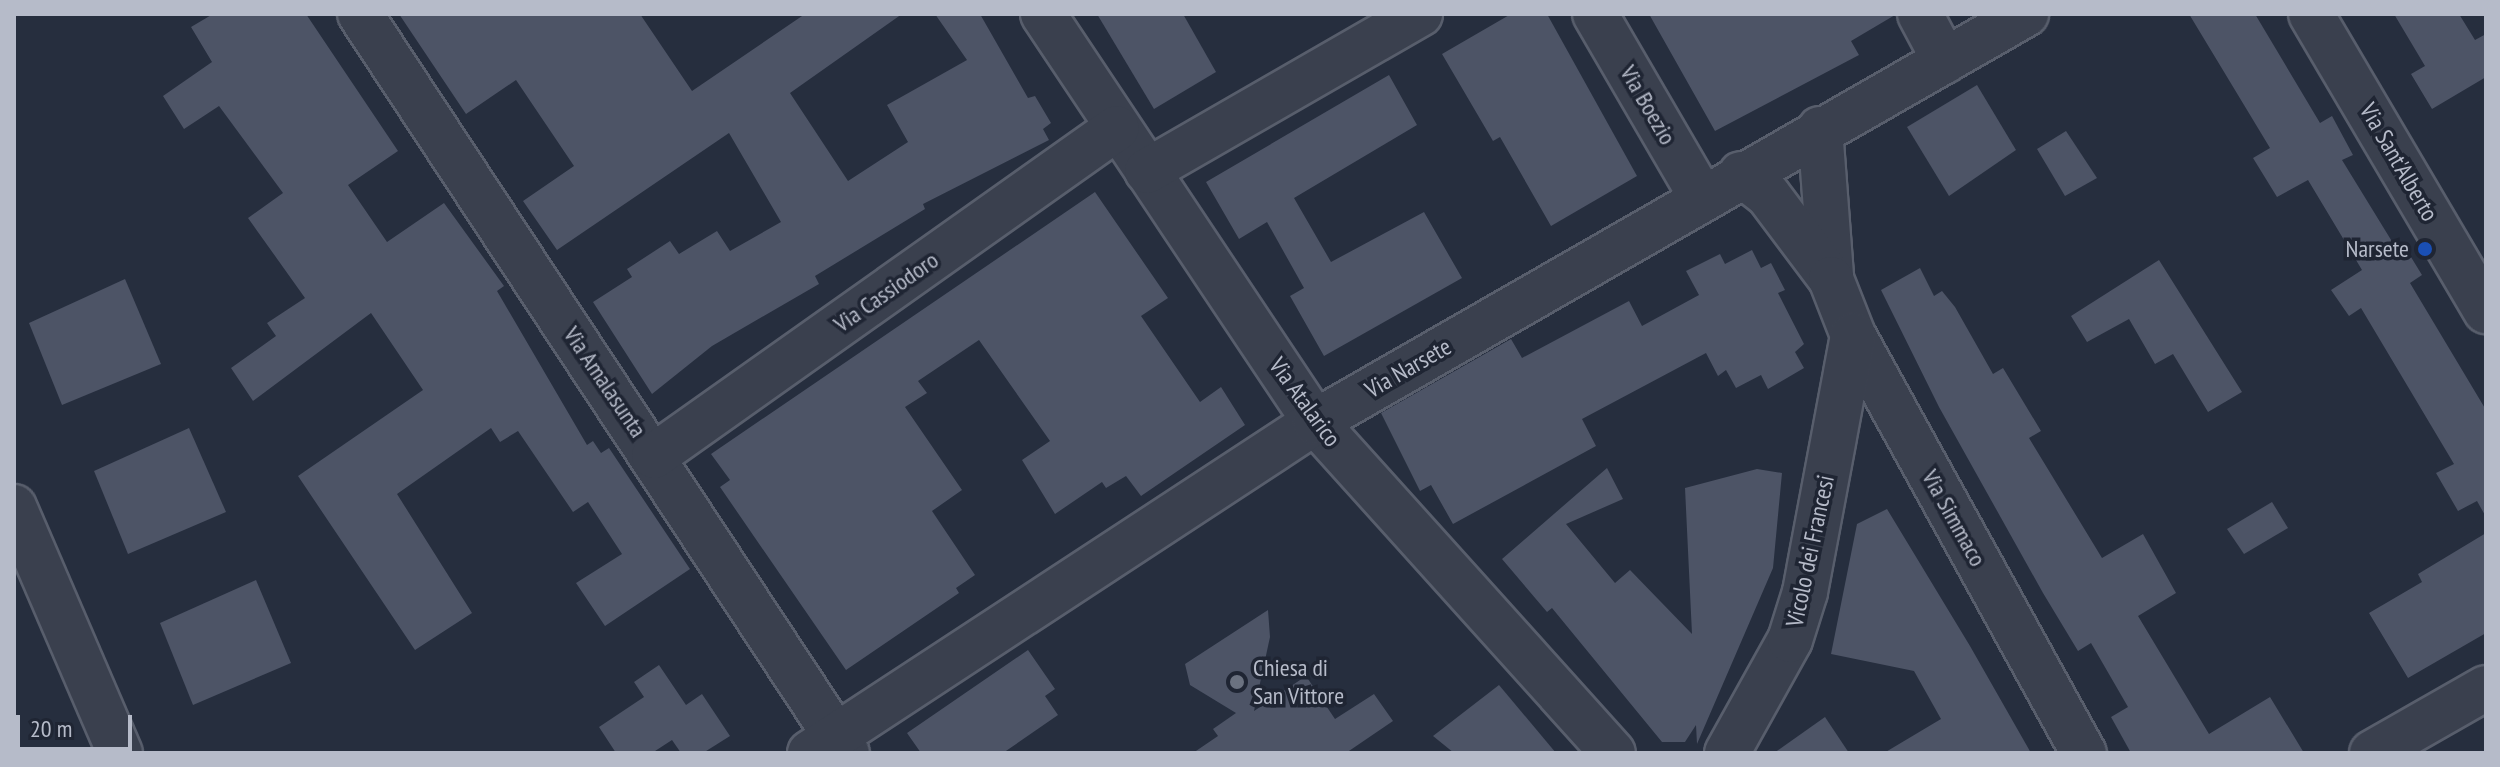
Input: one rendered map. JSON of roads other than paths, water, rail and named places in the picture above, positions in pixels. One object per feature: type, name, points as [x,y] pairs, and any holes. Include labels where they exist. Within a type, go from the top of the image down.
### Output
[{"type":"street","name":"Via Amalasunta","points":[[360,14],[654,456],[831,747]]},
{"type":"street","name":"Via Atalarico","points":[[1043,14],[1315,422],[1613,753]]},
{"type":"street","points":[[1147,171],[1420,14]]},
{"type":"street","name":"Via Boezio","points":[[1595,14],[1701,196]]},
{"type":"street","points":[[1920,14],[1945,61]]},
{"type":"street","name":"Via Narsete","points":[[831,747],[1315,422],[1701,196],[2026,14]]},
{"type":"street","name":"Via Sant'Alberto","points":[[2311,14],[2486,311]]},
{"type":"street","name":"Via Cassiodoro","points":[[654,456],[1117,128]]},
{"type":"street","name":"Via Simmaco","points":[[1820,129],[1831,279]]},
{"type":"street","name":"Via Simmaco","points":[[1741,174],[1768,195],[1831,279],[1853,335],[2084,753]]},
{"type":"street","name":"Vicolo dei Francesi","points":[[1727,753],[1790,640],[1805,592],[1853,335]]},
{"type":"street","points":[[14,507],[120,753]]},
{"type":"street","points":[[2372,753],[2486,688]]},
{"type":"place","name":"Narsete","points":[[2425,249]]},
{"type":"place","name":"Chiesa di San Vittore","points":[[1237,682]]}]
